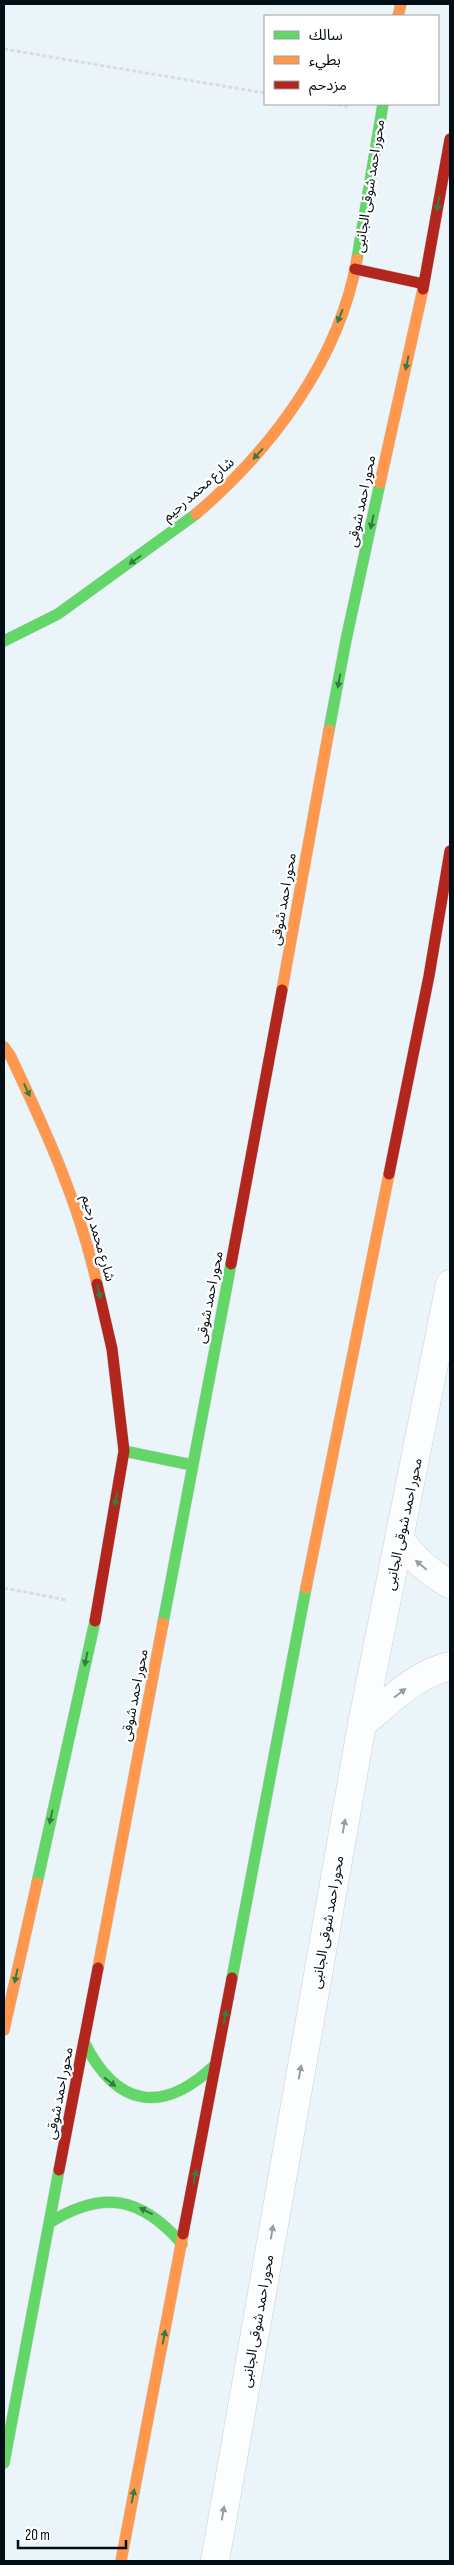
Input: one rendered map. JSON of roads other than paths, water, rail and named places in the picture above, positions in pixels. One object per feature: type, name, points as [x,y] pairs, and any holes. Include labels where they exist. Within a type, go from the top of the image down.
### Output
[{"type":"main road","name":"محور احمد شوقى الجانبى","points":[[355,269],[383,105]]},
{"type":"main road","name":"محور احمد شوقى","points":[[4,2463],[346,640],[424,284],[450,138]]},
{"type":"main road","points":[[355,269],[424,284]]},
{"type":"main road","name":"شارع محمد رحيم","points":[[4,641],[58,614],[182,525],[230,485],[275,435],[299,398],[330,341],[346,300],[355,269]]},
{"type":"main road","points":[[4,646],[20,634]]},
{"type":"main road","points":[[121,2561],[297,1634],[429,976],[450,851]]},
{"type":"main road","name":"شارع محمد رحيم","points":[[4,1047],[11,1057],[55,1150],[89,1248],[112,1349],[124,1451]]},
{"type":"main road","points":[[4,2030],[98,1606],[124,1451],[192,1465]]},
{"type":"main road","points":[[84,2042],[90,2059],[101,2075],[115,2087],[133,2095],[152,2098],[171,2096],[188,2090],[204,2079],[216,2064]]},
{"type":"main road","points":[[49,2223],[63,2212],[79,2205],[112,2201],[145,2210],[159,2218],[182,2244]]},
{"type":"street","name":"محور احمد شوقى الجانبى","points":[[215,2561],[362,1724],[450,1284]]},
{"type":"street","points":[[399,1538],[411,1556],[435,1576],[450,1584]]},
{"type":"street","points":[[362,1724],[417,1680],[432,1671],[450,1666]]}]
